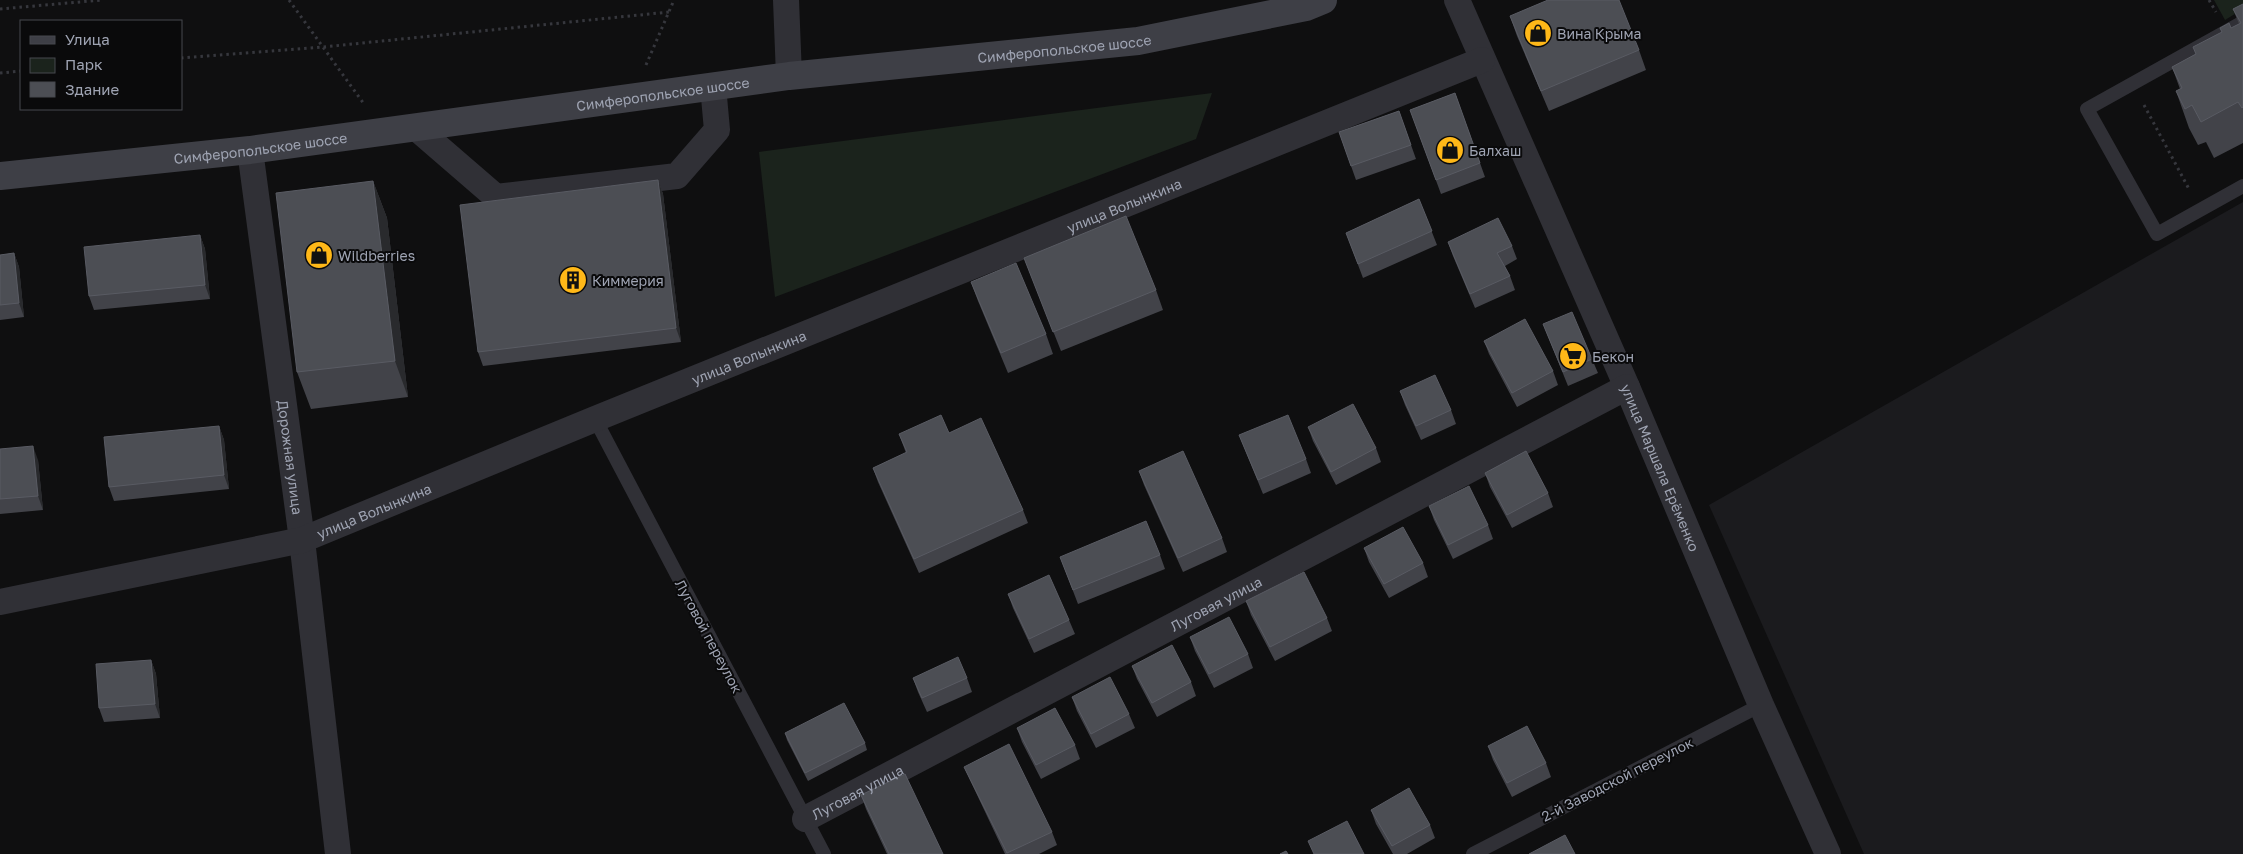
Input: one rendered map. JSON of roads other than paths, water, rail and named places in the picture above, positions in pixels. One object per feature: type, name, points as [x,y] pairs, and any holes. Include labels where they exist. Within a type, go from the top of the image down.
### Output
[{"type":"main road","name":"Симферопольское шоссе","points":[[0,176],[250,150],[789,76],[1138,42],[1311,2]]},
{"type":"street","points":[[786,0],[789,76]]},
{"type":"street","name":"улица Маршала Ерёменко","points":[[1457,0],[1627,387],[1761,705],[1828,854]]},
{"type":"street","name":"улица Волынкина","points":[[0,602],[302,540],[595,419],[1482,60]]},
{"type":"street","points":[[415,127],[496,197],[678,176],[718,130],[713,86]]},
{"type":"street","name":"Дорожная улица","points":[[250,150],[302,540],[338,854]]},
{"type":"street","name":"Луговая улица","points":[[805,819],[1627,387]]},
{"type":"lane","points":[[2243,22],[2087,109],[2157,234],[2243,186]]},
{"type":"lane","name":"Луговой переулок","points":[[595,419],[824,854]]},
{"type":"lane","name":"2-й Заводской переулок","points":[[1473,854],[1761,705]]},
{"type":"place","name":"Вина Крыма","points":[[1538,33]]},
{"type":"place","name":"Балхаш","points":[[1450,150]]},
{"type":"place","name":"Wildberries","points":[[319,255]]},
{"type":"place","name":"Киммерия","points":[[573,280]]},
{"type":"place","name":"Бекон","points":[[1573,356]]}]
